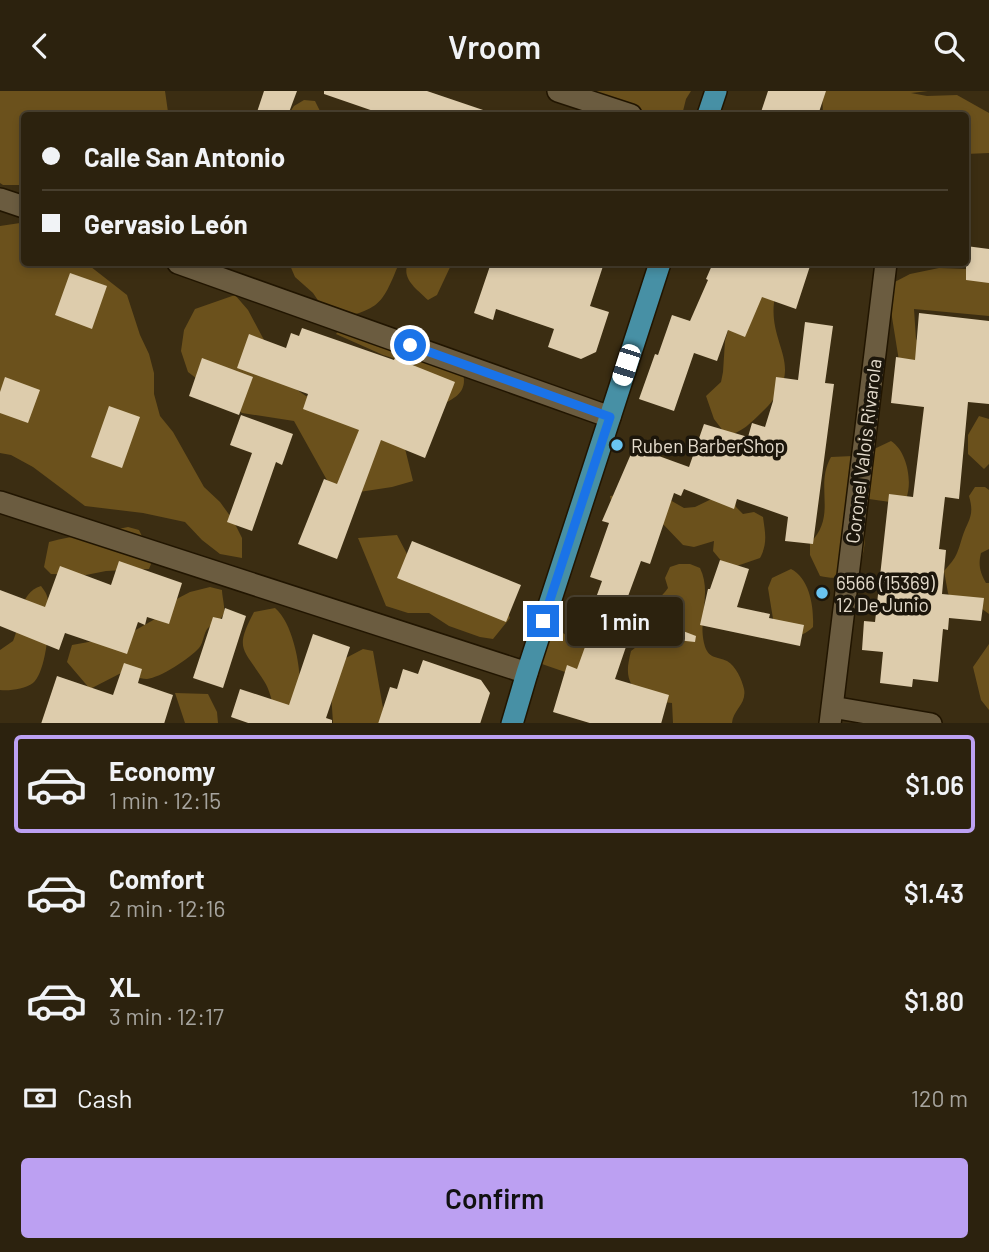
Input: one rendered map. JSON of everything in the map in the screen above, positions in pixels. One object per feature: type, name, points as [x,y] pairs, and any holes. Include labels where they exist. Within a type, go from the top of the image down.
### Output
[{"type":"main road","points":[[709,112],[716,91]]},
{"type":"main road","points":[[512,723],[659,266]]},
{"type":"street","points":[[558,91],[622,112]]},
{"type":"street","points":[[0,199],[21,207]]},
{"type":"street","points":[[186,266],[610,417]]},
{"type":"street","name":"Coronel Valois Rivarola","points":[[831,715],[886,266]]},
{"type":"street","points":[[0,502],[527,673]]},
{"type":"street","points":[[831,715],[931,723]]},
{"type":"shaded area","points":[[0,91],[165,91],[168,112],[21,112],[21,185],[0,183]]},
{"type":"shaded area","points":[[590,91],[691,91],[683,112],[622,112]]},
{"type":"shaded area","points":[[822,91],[928,91],[911,93],[927,96],[957,95],[989,113],[989,153],[969,154],[969,112],[823,112]]},
{"type":"shaded area","points":[[304,100],[315,101],[320,112],[290,112]]},
{"type":"shaded area","points":[[21,223],[21,266],[90,266],[127,295],[149,354],[160,416],[173,432],[204,487],[220,502],[233,520],[242,538],[242,558],[220,554],[185,522],[143,513],[85,506],[33,467],[11,455],[0,453],[0,226]]},
{"type":"shaded area","points":[[290,266],[398,266],[387,290],[376,304],[359,313],[332,321],[313,293],[295,277]]},
{"type":"shaded area","points":[[407,266],[451,266],[437,295],[428,300],[408,279]]},
{"type":"shaded area","points":[[939,268],[967,269],[989,283],[989,316],[914,309],[916,339],[919,343],[958,364],[899,361],[887,286],[910,274]]},
{"type":"shaded area","points":[[736,288],[775,296],[776,329],[785,368],[776,396],[750,423],[727,436],[714,419],[706,396],[721,382],[725,341]]},
{"type":"shaded area","points":[[235,295],[248,310],[287,383],[306,396],[397,416],[413,481],[346,494],[328,482],[294,421],[242,413],[188,372],[181,351],[184,330],[195,309]]},
{"type":"shaded area","points":[[343,325],[391,338],[439,344],[451,352],[460,364],[464,380],[461,391],[437,407],[399,381],[415,365],[383,355],[336,334]]},
{"type":"shaded area","points":[[979,416],[989,419],[989,464],[984,469],[968,454],[968,435]]},
{"type":"shaded area","points":[[891,441],[905,459],[909,476],[906,499],[890,502],[869,499],[872,450]]},
{"type":"shaded area","points":[[853,456],[864,514],[863,555],[855,569],[842,577],[820,576],[810,555],[810,543],[823,522],[826,468],[831,457]]},
{"type":"shaded area","points":[[975,487],[989,490],[989,549],[981,553],[980,568],[986,583],[989,583],[989,614],[978,606],[956,611],[948,593],[944,571],[959,549],[971,514],[969,496]]},
{"type":"shaded area","points":[[633,493],[663,496],[684,508],[695,507],[724,493],[734,496],[736,507],[743,514],[754,512],[763,517],[763,553],[760,558],[728,569],[713,551],[714,541],[694,547],[683,545],[661,522],[612,506],[610,496]]},
{"type":"shaded area","points":[[128,527],[139,530],[153,559],[149,569],[86,575],[51,574],[44,567],[49,542]]},
{"type":"shaded area","points":[[397,535],[407,554],[425,567],[501,597],[510,618],[493,639],[449,626],[429,613],[408,613],[386,606],[358,538]]},
{"type":"shaded area","points":[[679,564],[700,568],[705,587],[704,643],[710,655],[733,666],[743,685],[744,699],[732,723],[673,723],[672,703],[643,700],[629,677],[631,651],[640,644],[646,634],[637,614],[642,604],[657,599],[668,588],[665,578],[670,567]]},
{"type":"shaded area","points":[[791,569],[807,586],[813,619],[813,627],[795,636],[775,631],[768,588],[772,578]]},
{"type":"shaded area","points":[[41,586],[47,596],[49,615],[42,667],[38,677],[30,685],[0,690],[0,650],[13,641],[24,601]]},
{"type":"shaded area","points":[[210,587],[222,590],[223,615],[208,628],[199,648],[167,671],[147,679],[127,670],[90,689],[67,662],[72,645],[127,635],[155,619],[169,603],[190,592]]},
{"type":"shaded area","points":[[275,608],[287,624],[297,658],[300,690],[294,712],[275,712],[266,685],[244,648],[244,634],[254,612]]},
{"type":"shaded area","points":[[553,633],[563,633],[601,658],[597,683],[539,663],[534,643]]},
{"type":"shaded area","points":[[989,644],[989,710],[981,700],[973,667]]},
{"type":"shaded area","points":[[363,649],[373,651],[383,708],[381,723],[333,723],[331,692],[342,660]]},
{"type":"shaded area","points":[[175,693],[208,694],[217,712],[218,723],[185,723]]},
{"type":"building","points":[[264,91],[297,91],[289,112],[257,112]]},
{"type":"building","points":[[324,91],[427,91],[489,112],[376,112],[324,94]]},
{"type":"building","points":[[768,91],[826,91],[819,112],[761,112]]},
{"type":"building","points":[[969,246],[989,249],[989,283],[966,280]]},
{"type":"building","points":[[490,266],[603,266],[590,306],[609,312],[596,352],[581,359],[548,347],[554,329],[496,309],[493,320],[474,313]]},
{"type":"building","points":[[712,266],[810,266],[796,309],[762,297],[745,337],[728,330],[717,361],[694,353],[674,411],[639,399],[672,315],[690,321],[708,280],[706,279]]},
{"type":"building","points":[[70,273],[107,286],[92,329],[55,315]]},
{"type":"building","points":[[919,313],[989,321],[989,404],[968,402],[959,499],[945,497],[939,549],[946,550],[942,594],[984,598],[981,621],[949,618],[948,630],[943,629],[938,682],[913,679],[912,687],[880,683],[883,652],[862,650],[864,621],[875,622],[889,494],[913,497],[924,407],[891,403],[896,357],[915,360]]},
{"type":"building","points":[[805,322],[833,326],[825,383],[834,384],[813,544],[785,541],[788,517],[737,499],[734,509],[684,489],[681,496],[674,493],[650,564],[641,561],[627,599],[631,600],[628,610],[696,636],[695,642],[630,635],[615,679],[669,695],[661,723],[590,723],[553,712],[567,665],[577,669],[594,622],[588,620],[602,581],[590,577],[609,523],[602,521],[634,447],[689,467],[704,424],[748,437],[752,423],[765,427],[773,401],[776,377],[798,380]]},
{"type":"building","points":[[302,328],[394,360],[395,358],[455,382],[425,458],[381,440],[337,559],[298,544],[324,479],[337,484],[359,430],[303,409],[308,394],[237,368],[249,334],[286,348],[291,333],[299,336]]},
{"type":"building","points":[[202,358],[253,377],[239,415],[189,396]]},
{"type":"building","points":[[5,377],[40,390],[28,423],[0,413],[0,392]]},
{"type":"building","points":[[109,406],[140,417],[122,468],[91,457]]},
{"type":"building","points":[[241,415],[293,434],[282,465],[276,462],[252,531],[227,522],[252,453],[230,445]]},
{"type":"building","points":[[412,541],[521,585],[506,622],[397,578]]},
{"type":"building","points":[[720,560],[749,569],[737,607],[770,614],[769,618],[804,625],[800,646],[700,625],[708,589]]},
{"type":"building","points":[[119,561],[182,583],[169,624],[147,617],[145,625],[138,622],[127,654],[65,633],[59,650],[0,626],[0,590],[45,607],[60,566],[111,585]]},
{"type":"building","points":[[225,608],[246,616],[223,688],[193,678],[213,617],[222,619]]},
{"type":"building","points":[[313,634],[350,647],[326,718],[332,720],[332,723],[248,723],[231,717],[240,689],[289,705]]},
{"type":"building","points":[[423,660],[481,680],[490,693],[480,723],[378,723],[390,687],[397,689],[403,669],[418,674]]},
{"type":"building","points":[[124,663],[142,669],[138,683],[173,695],[164,723],[41,723],[57,676],[113,695]]},
{"type":"place","name":"Ruben BarberShop","points":[[617,445]]},
{"type":"place","name":"6566 (15369) 12 De Junio","points":[[822,593]]},
{"type":"route","points":[[410,345],[610,417],[543,621]]}]
